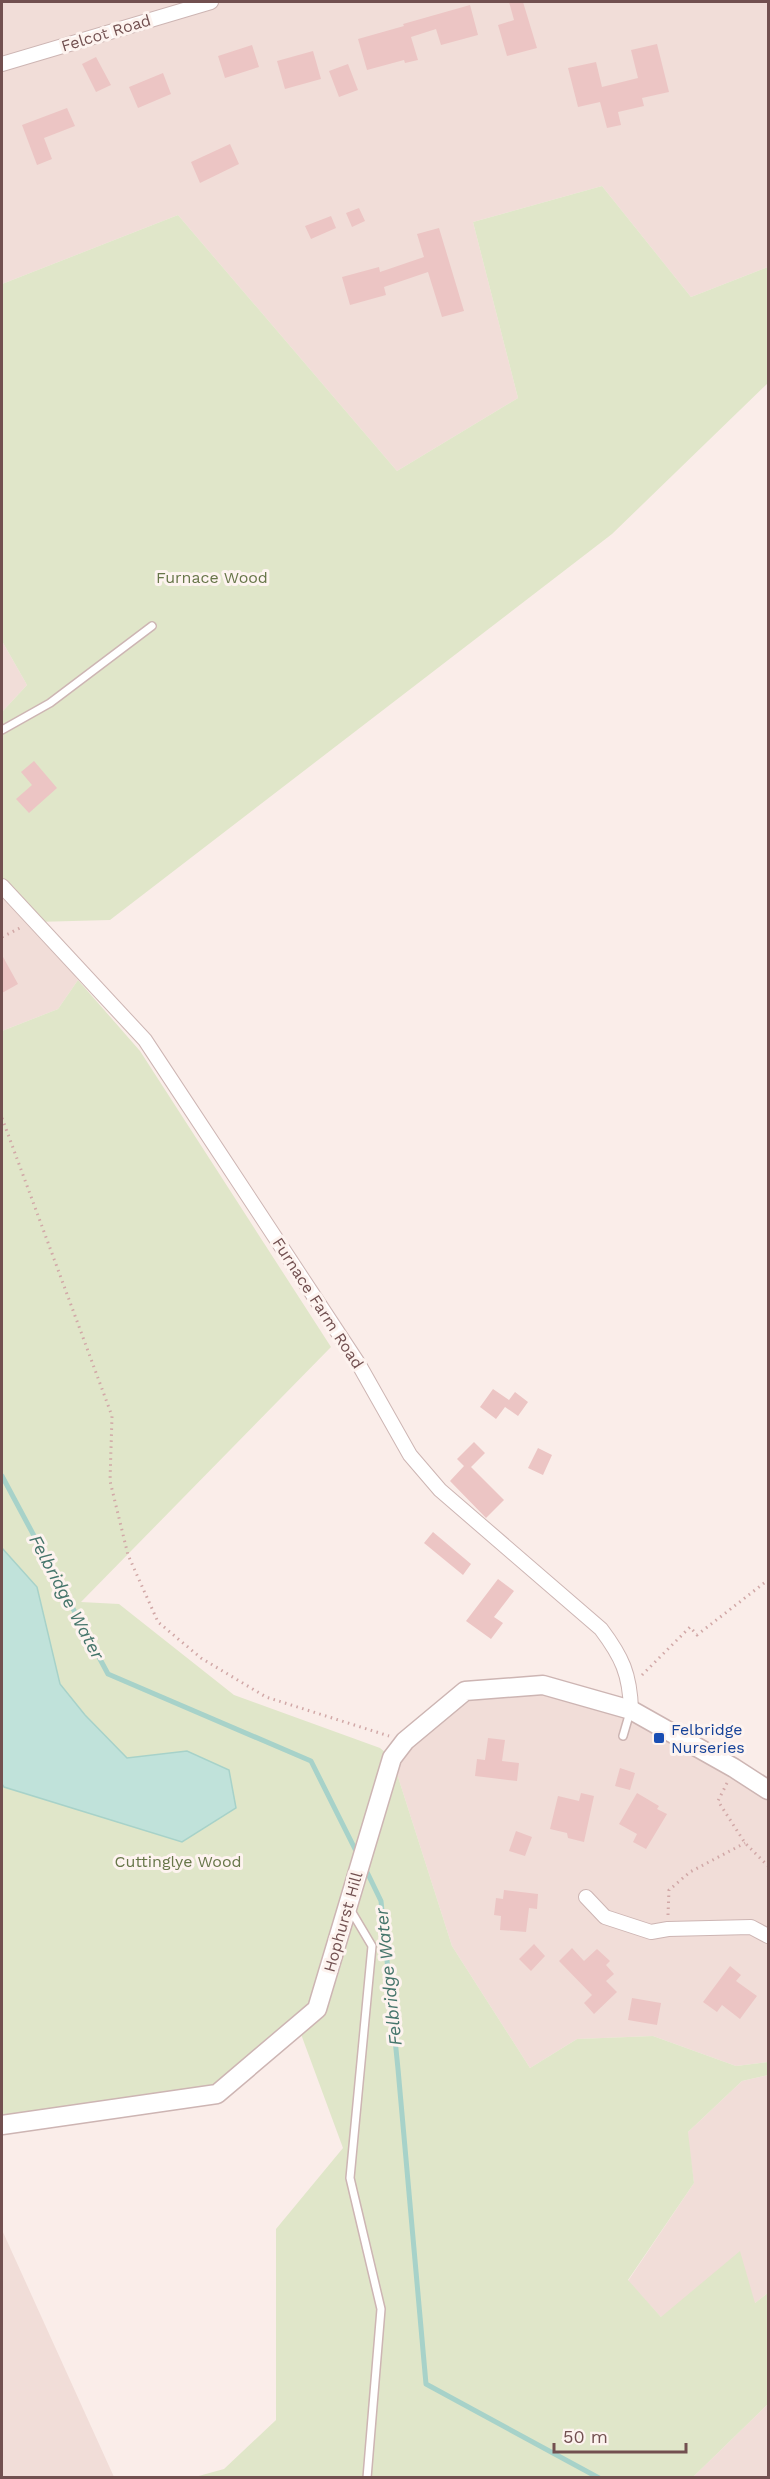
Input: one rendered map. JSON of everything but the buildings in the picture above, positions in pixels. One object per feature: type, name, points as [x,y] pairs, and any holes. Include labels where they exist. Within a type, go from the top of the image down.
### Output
[{"type":"street","name":"Felcot Road","points":[[2,64],[211,2]]},
{"type":"street","name":"Furnace Farm Road","points":[[2,886],[146,1040],[358,1363],[410,1455],[440,1490],[601,1629],[619,1653],[630,1686],[631,1710]]},
{"type":"street","name":"Hophurst Hill","points":[[2,2125],[217,2094],[317,2009],[392,1758],[405,1741],[465,1691],[543,1685],[631,1710],[734,1768],[768,1790]]},
{"type":"street","points":[[586,1897],[605,1917],[651,1932],[668,1929],[751,1927],[768,1936]]},
{"type":"lane","points":[[2,730],[50,703],[152,626]]},
{"type":"lane","points":[[623,1736],[631,1710]]},
{"type":"lane","points":[[347,1904],[372,1946],[351,2178],[381,2309],[367,2478]]},
{"type":"path","points":[[2,1118],[112,1416],[110,1481],[128,1555],[158,1622],[201,1658],[267,1697],[405,1741]]},
{"type":"path","points":[[630,1686],[690,1627],[697,1635],[768,1580]]},
{"type":"path","points":[[734,1768],[718,1801],[745,1843],[768,1866]]},
{"type":"path","points":[[668,1929],[669,1890],[690,1872],[745,1843]]},
{"type":"shaded area","points":[[2,2],[768,2],[768,267],[691,297],[602,186],[473,222],[518,398],[397,471],[178,215],[2,284]]},
{"type":"shaded area","points":[[2,641],[27,685],[2,712]]},
{"type":"shaded area","points":[[2,897],[25,920],[35,922],[78,980],[58,1009],[2,1031]]},
{"type":"shaded area","points":[[543,1685],[631,1710],[768,1790],[768,2062],[736,2066],[653,2036],[577,2039],[530,2068],[452,1946],[392,1758],[465,1691]]},
{"type":"shaded area","points":[[768,2075],[768,2293],[755,2303],[661,2317],[628,2281],[694,2183],[687,2133],[742,2081]]},
{"type":"shaded area","points":[[2,2230],[114,2477],[2,2477]]},
{"type":"shaded area","points":[[768,2404],[768,2477],[693,2477]]},
{"type":"green space","name":"Furnace Wood","points":[[602,186],[691,297],[768,267],[768,383],[612,534],[110,920],[35,922],[25,920],[2,897],[2,712],[27,685],[2,641],[2,284],[178,215],[397,471],[518,398],[473,222]]},
{"type":"green space","name":"Cuttinglye Wood","points":[[78,980],[140,1051],[331,1347],[81,1602],[119,1604],[234,1695],[380,1748],[392,1758],[452,1946],[530,2068],[577,2039],[653,2036],[736,2066],[768,2062],[768,2075],[742,2081],[688,2132],[694,2183],[628,2280],[661,2317],[740,2251],[755,2303],[768,2293],[768,2404],[693,2477],[195,2477],[224,2469],[276,2420],[276,2229],[343,2148],[298,2026],[217,2094],[2,2125],[2,1031],[58,1009]]},
{"type":"water","points":[[2,1548],[37,1587],[60,1684],[85,1715],[127,1758],[187,1751],[229,1770],[236,1808],[182,1842],[4,1787],[2,1784]]},
{"type":"waterway","name":"Felbridge Water","points":[[2,1476],[108,1674],[311,1761],[358,1855]]},
{"type":"waterway","name":"Felbridge Water","points":[[365,1868],[381,1901],[426,2384],[599,2478]]},
{"type":"place","name":"Felbridge Nurseries","points":[[659,1738]]}]
